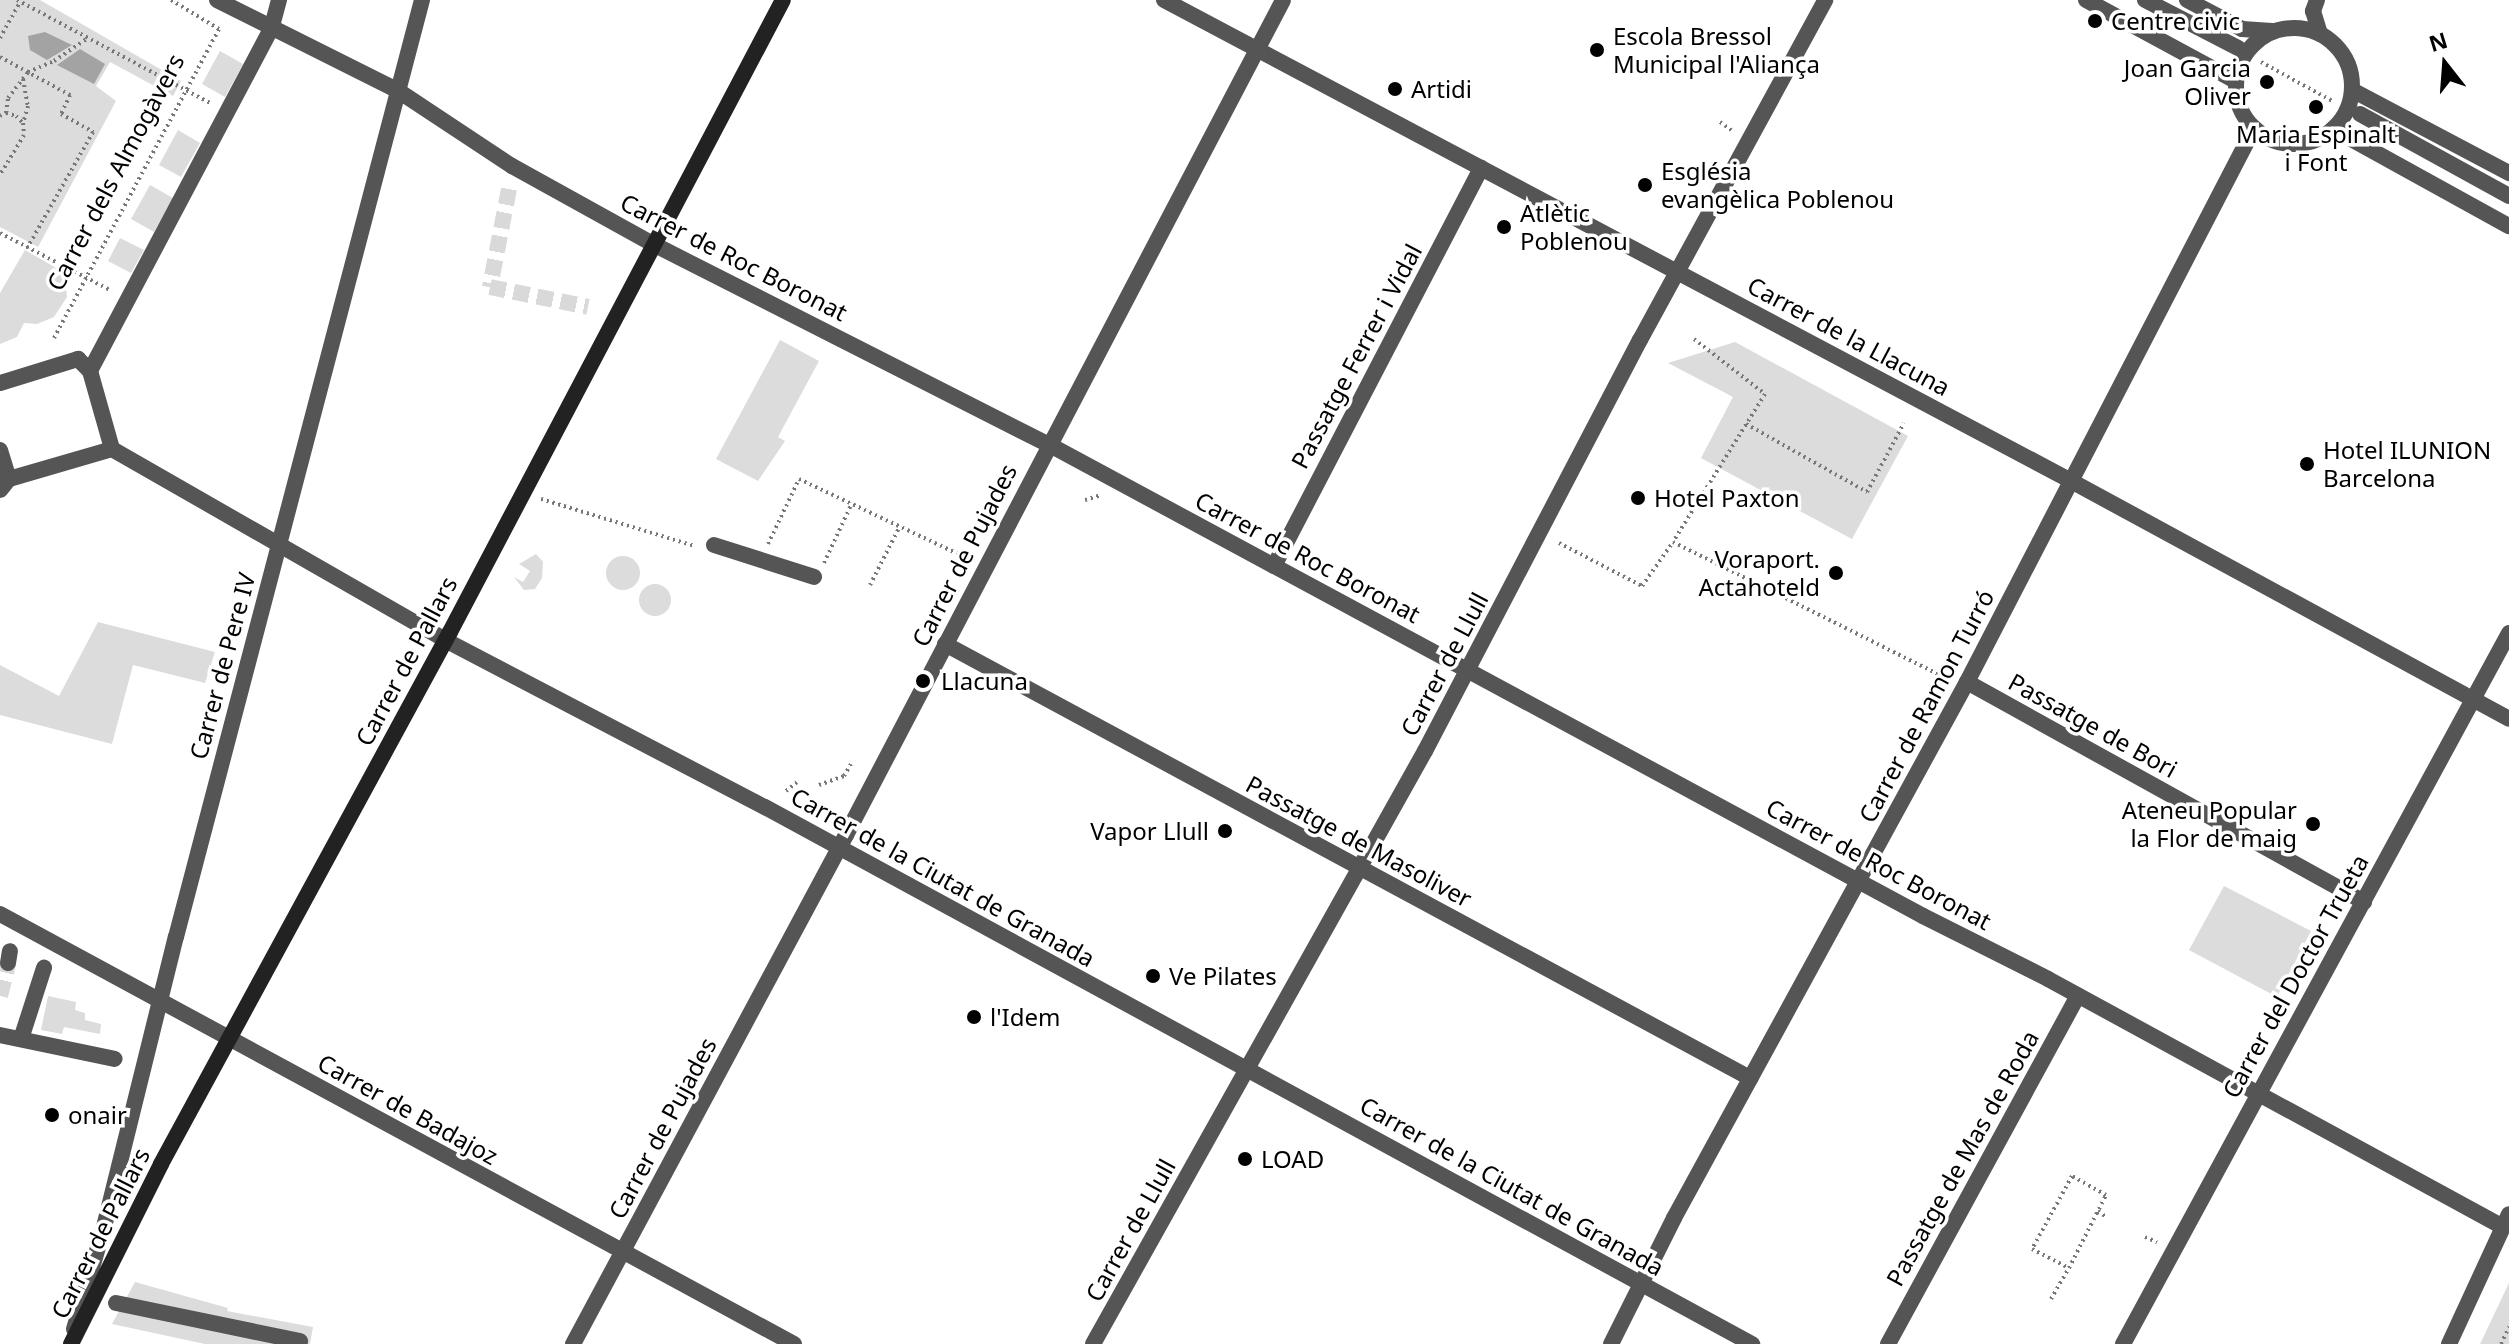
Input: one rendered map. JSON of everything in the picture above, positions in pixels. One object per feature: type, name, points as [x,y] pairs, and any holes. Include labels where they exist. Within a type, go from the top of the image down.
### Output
[{"type":"main road","name":"Carrer de Pallars","points":[[70,1344],[121,1241],[445,640],[783,0]]},
{"type":"street","name":"Carrer de Roc Boronat","points":[[217,0],[397,90],[512,166],[653,244],[1048,444],[2256,1093],[2506,1221]]},
{"type":"street","points":[[0,450],[4,485],[112,449],[93,365],[271,29],[279,0]]},
{"type":"street","name":"Carrer de Pere IV","points":[[70,1344],[104,1227],[160,998],[422,0]]},
{"type":"street","name":"Carrer de la Llacuna","points":[[1164,0],[2073,482],[2509,719]]},
{"type":"street","name":"Carrer de Pujades","points":[[573,1344],[839,847],[1283,0]]},
{"type":"street","name":"Carrer de Llull","points":[[1093,1344],[1468,671],[1677,273],[1825,0]]},
{"type":"street","points":[[2086,0],[2236,81]]},
{"type":"street","points":[[2145,0],[2238,48]]},
{"type":"street","points":[[2187,0],[2242,29],[2277,31]]},
{"type":"street","points":[[2317,0],[2313,11],[2320,34]]},
{"type":"street","points":[[2299,28],[2320,34],[2343,54],[2352,90],[2348,108],[2333,129],[2310,142],[2278,142],[2254,128],[2241,110],[2236,81],[2246,53],[2265,35],[2277,31],[2299,28]]},
{"type":"street","points":[[2352,90],[2509,173]]},
{"type":"street","points":[[2360,114],[2509,196]]},
{"type":"street","name":"Carrer de Ramon Turró","points":[[1611,1344],[1750,1078],[2073,482],[2254,128]]},
{"type":"street","points":[[2333,129],[2509,226]]},
{"type":"street","name":"Passatge Ferrer i Vidal","points":[[1274,566],[1481,168]]},
{"type":"street","points":[[0,383],[78,359],[93,365]]},
{"type":"street","name":"Carrer de la Ciutat de Granada","points":[[112,449],[445,640],[839,847],[1752,1344]]},
{"type":"street","points":[[714,545],[817,574]]},
{"type":"street","name":"Carrer del Doctor Trueta","points":[[2123,1344],[2256,1093],[2364,902],[2509,633]]},
{"type":"street","name":"Passatge de Masoliver","points":[[945,644],[1750,1078]]},
{"type":"street","name":"Passatge de Bori","points":[[1967,682],[2364,902]]},
{"type":"street","name":"Carrer de Badajoz","points":[[0,914],[160,998],[230,1040],[622,1254],[794,1344]]},
{"type":"street","points":[[21,1039],[44,968]]},
{"type":"street","name":"Passatge de Mas de Roda","points":[[1888,1344],[2078,995]]},
{"type":"street","points":[[0,1035],[115,1059]]},
{"type":"street","points":[[2449,1344],[2506,1221]]},
{"type":"street","points":[[116,1303],[300,1341]]},
{"type":"path","name":"Carrer dels Almogàvers","points":[[54,338],[219,29],[171,0]]},
{"type":"path","points":[[0,38],[18,1],[225,111]]},
{"type":"path","points":[[6,113],[8,98],[28,72],[54,61],[88,38]]},
{"type":"path","points":[[0,57],[70,95],[61,114],[93,132],[27,248]]},
{"type":"path","points":[[2261,62],[2334,102]]},
{"type":"path","points":[[0,175],[24,135],[23,123],[28,106],[23,79]]},
{"type":"path","points":[[0,116],[6,113]]},
{"type":"path","points":[[6,113],[23,123]]},
{"type":"path","points":[[1720,122],[1731,130]]},
{"type":"path","points":[[0,233],[94,283]]},
{"type":"path","points":[[1559,543],[1642,586],[1673,542],[1765,394],[1694,339]]},
{"type":"path","points":[[1746,424],[1867,492],[1904,423]]},
{"type":"path","points":[[763,553],[799,479],[963,556]]},
{"type":"path","points":[[1085,500],[1102,495]]},
{"type":"path","points":[[541,499],[691,547],[714,545]]},
{"type":"path","points":[[817,574],[852,503]]},
{"type":"path","points":[[870,585],[900,526]]},
{"type":"path","points":[[1673,542],[1946,678]]},
{"type":"path","points":[[819,785],[844,776],[851,764]]},
{"type":"path","points":[[786,791],[797,782]]},
{"type":"path","points":[[2051,1299],[2069,1268],[2106,1195],[2072,1176],[2032,1249],[2069,1268]]},
{"type":"path","points":[[2098,1211],[2105,1216]]},
{"type":"path","points":[[2145,1237],[2157,1242]]},
{"type":"path","points":[[2501,1344],[2509,1327]]},
{"type":"shaded area","points":[[0,0],[40,0],[181,81],[173,96],[110,62],[96,86],[116,101],[38,247],[0,227]]},
{"type":"shaded area","points":[[45,32],[72,45],[47,60],[30,50],[28,36]]},
{"type":"shaded area","points":[[80,49],[105,64],[94,84],[57,65]]},
{"type":"shaded area","points":[[220,51],[243,64],[225,97],[202,84]]},
{"type":"shaded area","points":[[178,130],[200,143],[181,177],[159,165]]},
{"type":"shaded area","points":[[150,185],[173,198],[154,232],[131,219]]},
{"type":"shaded area","points":[[120,238],[144,250],[131,273],[108,261]]},
{"type":"shaded area","points":[[25,250],[58,269],[65,279],[67,297],[54,317],[37,324],[24,323],[17,337],[0,344],[0,293]]},
{"type":"shaded area","points":[[780,340],[819,361],[778,437],[785,441],[758,481],[716,459]]},
{"type":"shaded area","points":[[1735,342],[1908,436],[1852,539],[1701,458],[1733,397],[1668,363]]},
{"type":"shaded area","points":[[536,554],[543,562],[542,578],[535,589],[524,590],[514,577],[523,582],[530,571],[519,564]]},
{"type":"shaded area","points":[[623,556],[635,561],[640,573],[635,585],[623,590],[611,585],[606,573],[611,561]]},
{"type":"shaded area","points":[[655,584],[666,589],[671,600],[666,611],[655,616],[644,611],[639,600],[644,589]]},
{"type":"shaded area","points":[[98,622],[215,652],[205,683],[133,665],[112,744],[0,715],[0,665],[59,696]]},
{"type":"shaded area","points":[[2224,886],[2311,931],[2277,997],[2189,950]]},
{"type":"shaded area","points":[[48,996],[76,1002],[75,1010],[85,1013],[85,1020],[101,1024],[100,1034],[64,1027],[62,1034],[41,1030]]},
{"type":"shaded area","points":[[135,1282],[228,1308],[227,1311],[313,1327],[310,1344],[205,1344],[112,1324]]},
{"type":"shaded area","points":[[2509,1283],[2509,1344],[2480,1344]]},
{"type":"tunnel","points":[[509,189],[490,287],[588,307]]},
{"type":"tunnel","points":[[0,996],[8,963]]},
{"type":"place","name":"Centre civic","points":[[2095,21]]},
{"type":"place","name":"Escola Bressol Municipal l'Aliança","points":[[1597,50]]},
{"type":"place","name":"Joan Garcia Oliver","points":[[2267,82]]},
{"type":"place","name":"Artidi","points":[[1395,89]]},
{"type":"place","name":"Maria Espinalt i Font","points":[[2316,107]]},
{"type":"place","name":"Església evangèlica Poblenou","points":[[1645,185]]},
{"type":"place","name":"Atlètic Poblenou","points":[[1504,227]]},
{"type":"place","name":"Hotel ILUNION Barcelona","points":[[2307,464]]},
{"type":"place","name":"Hotel Paxton","points":[[1638,498]]},
{"type":"place","name":"Voraport. Actahoteld","points":[[1836,573]]},
{"type":"place","name":"Llacuna","points":[[923,681]]},
{"type":"place","name":"Ateneu Popular la Flor de maig","points":[[2313,824]]},
{"type":"place","name":"Vapor Llull","points":[[1225,831]]},
{"type":"place","name":"Ve Pilates","points":[[1153,976]]},
{"type":"place","name":"l'Idem","points":[[974,1017]]},
{"type":"place","name":"onair","points":[[52,1115]]},
{"type":"place","name":"LOAD","points":[[1245,1159]]}]
